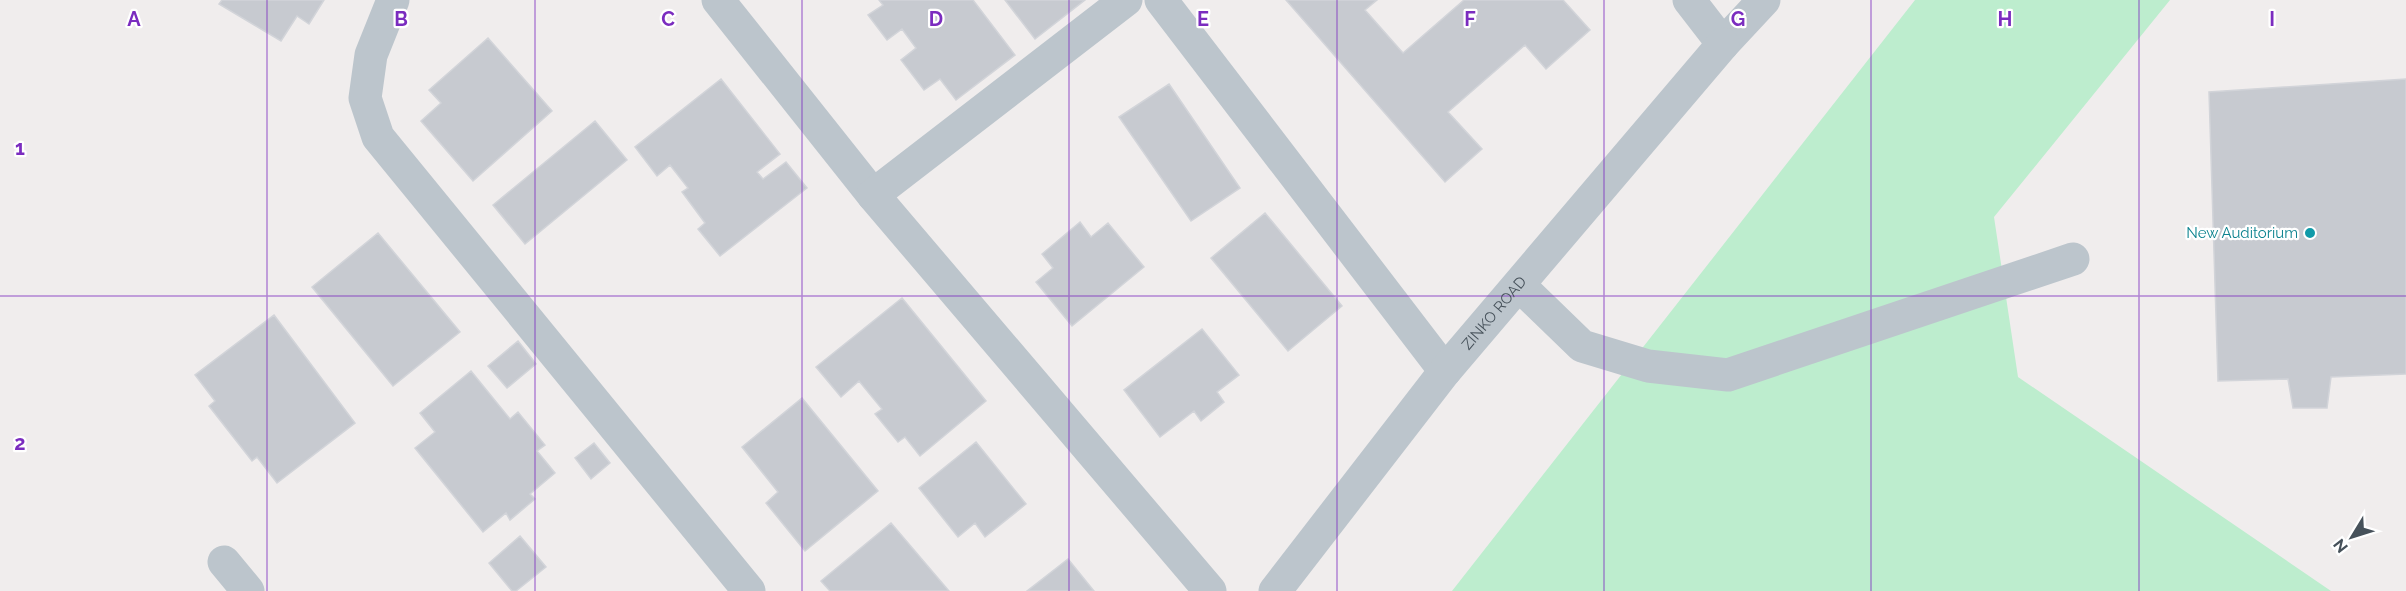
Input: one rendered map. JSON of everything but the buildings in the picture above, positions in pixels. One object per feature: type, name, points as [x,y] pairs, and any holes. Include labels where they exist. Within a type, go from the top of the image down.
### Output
[{"type":"street","points":[[393,0],[370,55],[365,98],[378,137],[749,591]]},
{"type":"street","points":[[718,0],[873,195],[1210,591]]},
{"type":"street","points":[[873,195],[1126,0]]},
{"type":"street","points":[[1161,0],[1445,371]]},
{"type":"street","points":[[1689,0],[1723,44]]},
{"type":"street","name":"ZINKO ROAD","points":[[1275,591],[1445,371],[1723,44],[1764,0]]},
{"type":"street","points":[[1519,285],[1582,346],[1648,366],[1728,375],[2073,259]]},
{"type":"street","points":[[224,562],[248,591]]},
{"type":"green space","points":[[1915,0],[2170,0],[1994,217],[2018,377],[2331,591],[1452,591]]},
{"type":"place","name":"New Auditorium","points":[[2310,233]]}]
